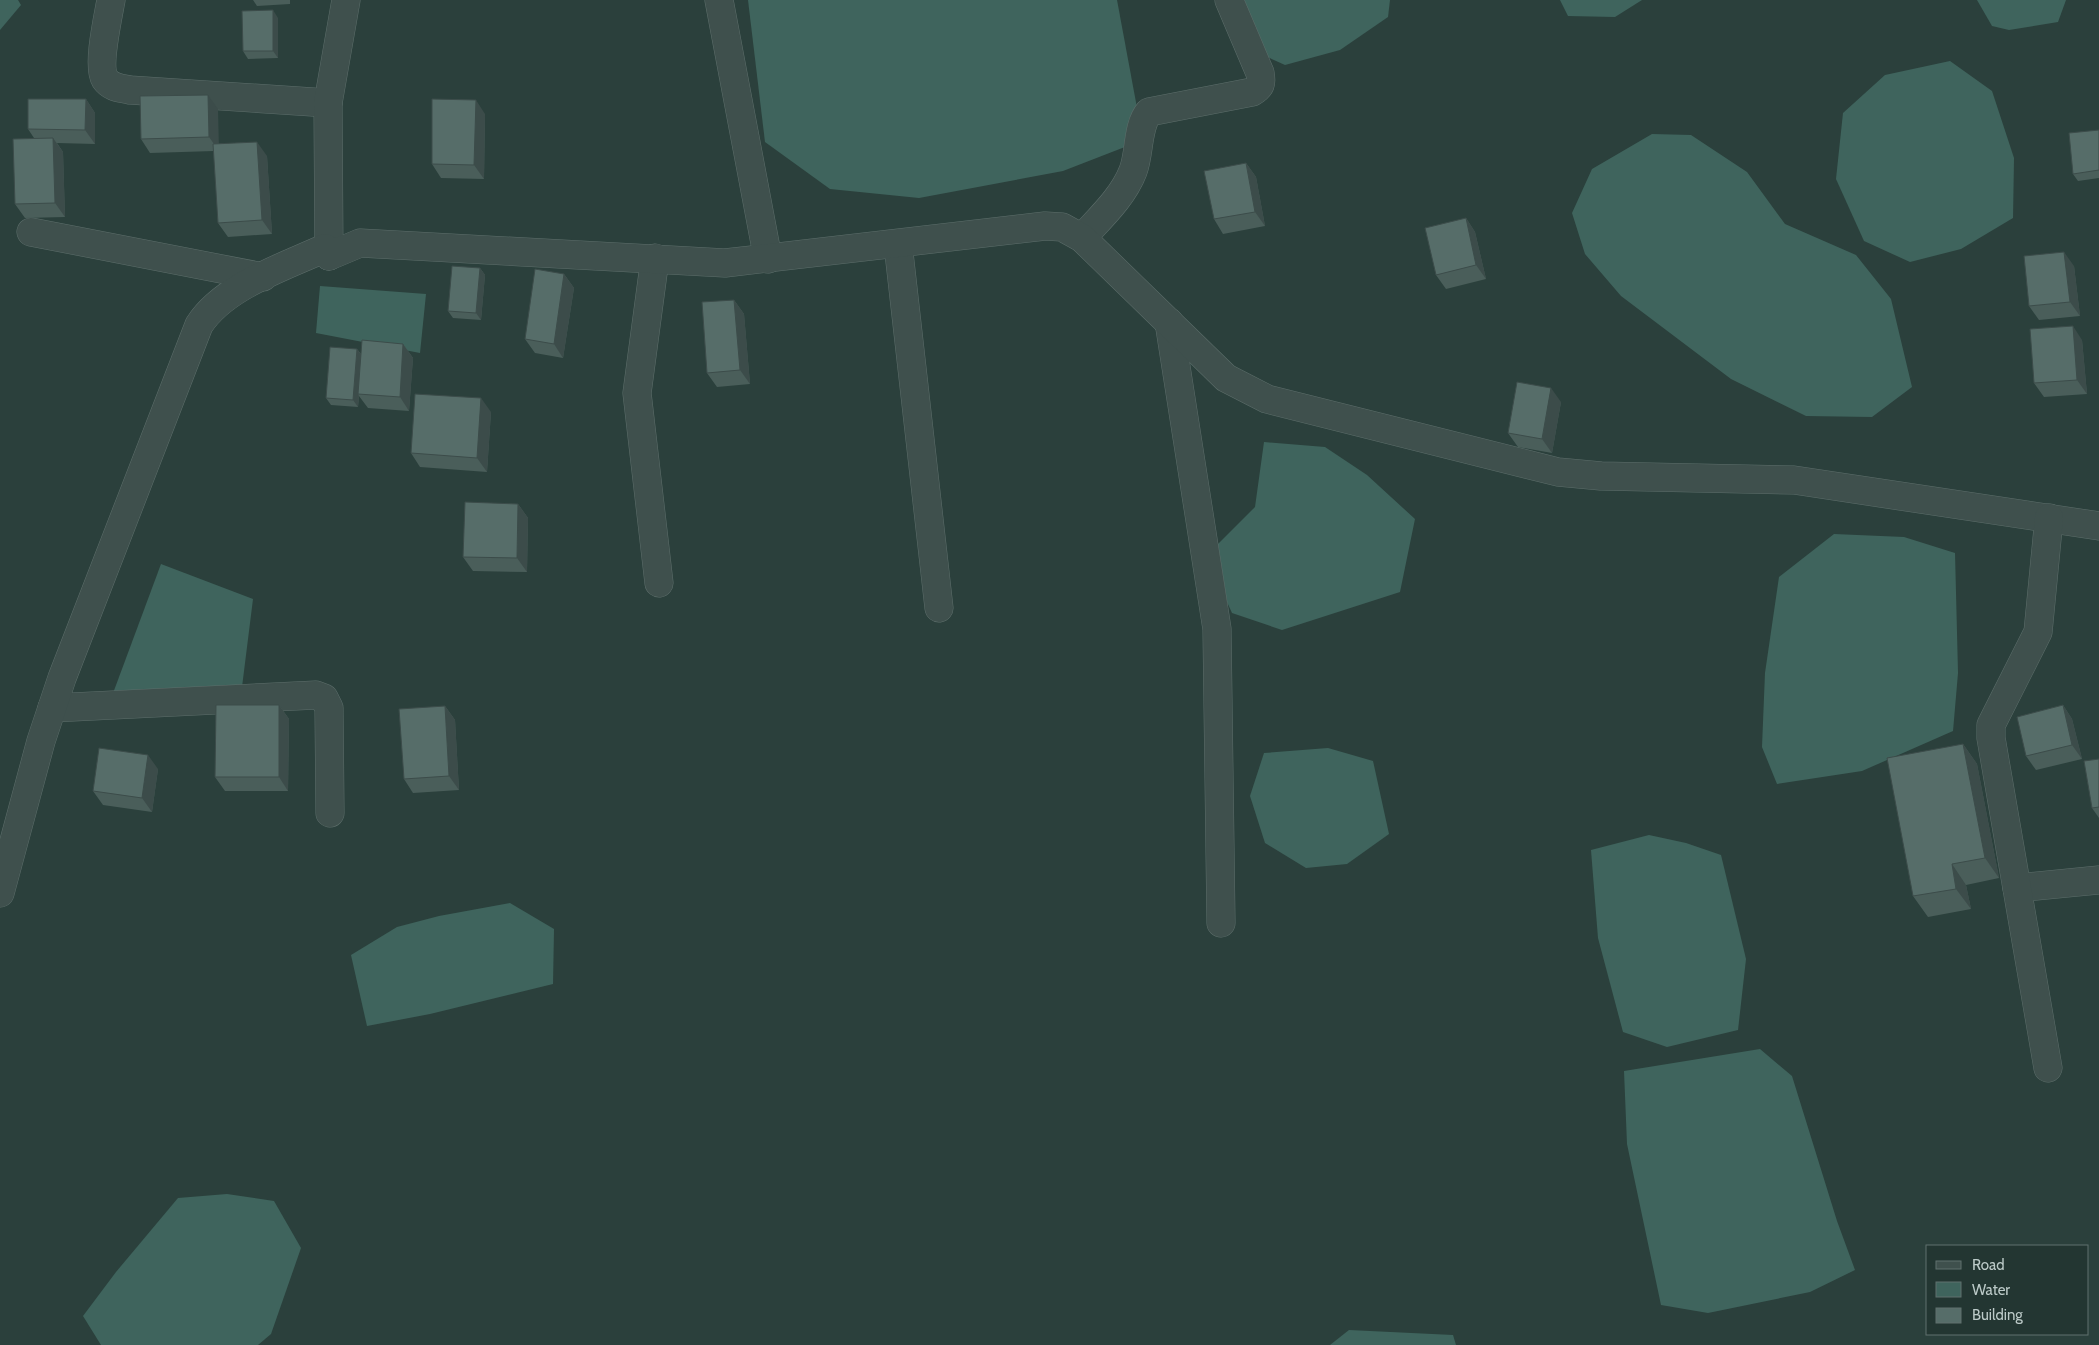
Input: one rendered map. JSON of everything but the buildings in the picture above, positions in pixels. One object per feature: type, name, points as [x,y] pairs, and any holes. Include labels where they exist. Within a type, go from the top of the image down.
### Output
[{"type":"street","points":[[111,0],[102,66],[105,79],[113,87],[130,90],[328,103]]},
{"type":"street","points":[[330,256],[328,103],[346,0]]},
{"type":"street","points":[[719,0],[768,259]]},
{"type":"street","points":[[1082,238],[1118,198],[1133,171],[1144,121],[1149,112],[1252,92],[1258,89],[1262,82],[1260,72],[1229,0]]},
{"type":"street","points":[[330,256],[360,243],[725,263],[1045,226],[1062,227],[1082,238],[1226,378],[1267,398],[1558,472],[1601,476],[1794,480],[2099,526]]},
{"type":"street","points":[[31,232],[263,277]]},
{"type":"street","points":[[898,244],[939,608]]},
{"type":"street","points":[[0,892],[41,741],[52,708],[199,325],[216,304],[238,289],[325,248],[330,256]]},
{"type":"street","points":[[655,258],[638,393],[659,583]]},
{"type":"street","points":[[1169,322],[1217,628],[1221,923]]},
{"type":"street","points":[[2048,1068],[1990,738],[1991,725],[2038,632],[2049,518]]},
{"type":"street","points":[[52,708],[316,695],[324,698],[329,708],[330,813]]},
{"type":"street","points":[[2017,888],[2099,880]]},
{"type":"water","points":[[0,0],[18,0],[21,5],[0,30]]},
{"type":"water","points":[[748,0],[1117,0],[1140,124],[1130,145],[1063,171],[919,198],[830,189],[765,142]]},
{"type":"water","points":[[1232,0],[1390,0],[1388,17],[1340,50],[1285,65],[1250,49]]},
{"type":"water","points":[[1560,0],[1642,0],[1615,17],[1568,16]]},
{"type":"water","points":[[1977,0],[2066,0],[2058,22],[2009,30],[1992,26]]},
{"type":"water","points":[[1950,61],[1992,91],[2014,158],[2013,218],[1961,249],[1910,262],[1864,241],[1836,179],[1843,113],[1885,75]]},
{"type":"water","points":[[1652,134],[1691,135],[1747,172],[1785,224],[1856,255],[1891,299],[1912,387],[1872,417],[1806,416],[1731,379],[1621,296],[1585,254],[1572,213],[1592,169]]},
{"type":"water","points":[[320,286],[426,294],[420,353],[316,333]]},
{"type":"water","points":[[1264,442],[1325,447],[1367,475],[1415,519],[1400,592],[1282,630],[1232,613],[1206,556],[1255,507]]},
{"type":"water","points":[[1834,534],[1904,537],[1955,553],[1958,673],[1953,731],[1862,771],[1777,784],[1762,747],[1765,673],[1779,577]]},
{"type":"water","points":[[161,564],[253,599],[241,695],[109,704]]},
{"type":"water","points":[[1328,748],[1373,761],[1389,834],[1347,864],[1306,868],[1265,843],[1250,796],[1264,753]]},
{"type":"water","points":[[1649,835],[1686,843],[1721,855],[1746,959],[1738,1030],[1667,1047],[1623,1032],[1598,938],[1591,850]]},
{"type":"water","points":[[510,903],[554,929],[553,984],[430,1014],[367,1026],[351,955],[397,927],[439,916]]},
{"type":"water","points":[[1760,1049],[1792,1076],[1837,1221],[1855,1270],[1810,1292],[1708,1313],[1661,1305],[1627,1144],[1624,1071]]},
{"type":"water","points":[[227,1194],[274,1201],[301,1248],[271,1334],[258,1345],[101,1345],[83,1316],[116,1272],[178,1198]]},
{"type":"water","points":[[1349,1330],[1453,1335],[1456,1345],[1330,1345]]}]
